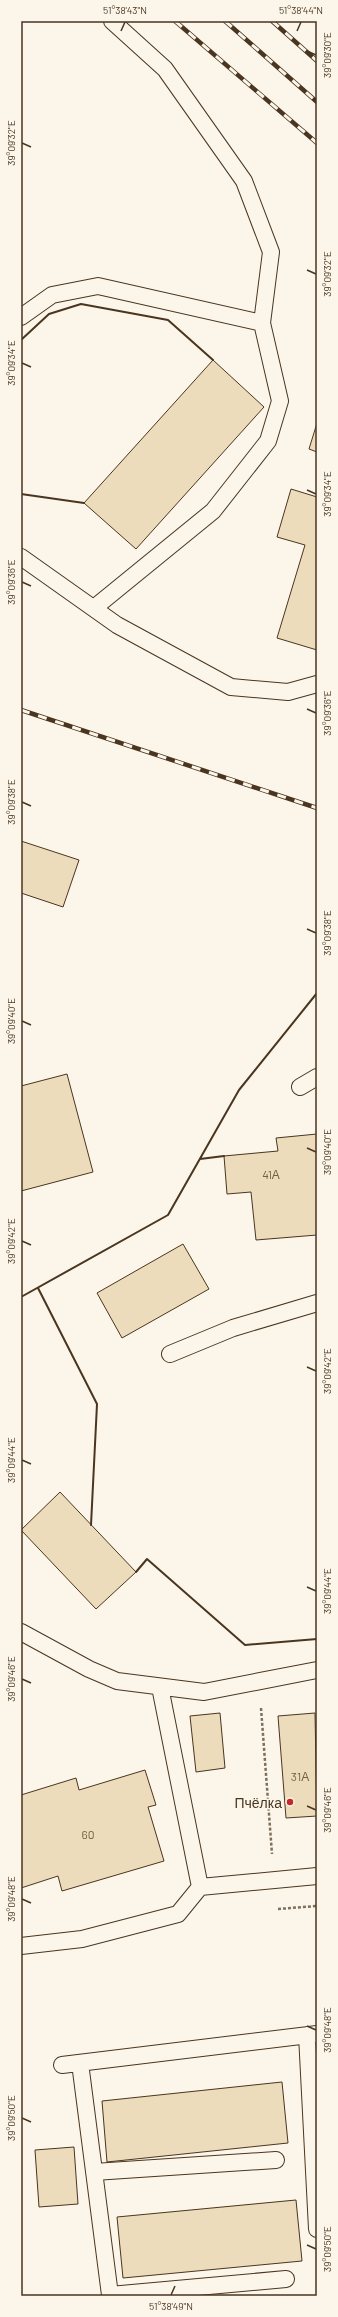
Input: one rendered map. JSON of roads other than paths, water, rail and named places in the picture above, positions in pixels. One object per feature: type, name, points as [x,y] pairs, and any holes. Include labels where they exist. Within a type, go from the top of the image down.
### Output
[{"type":"lane","points":[[94,608],[213,511],[268,441],[280,401],[262,323],[271,252],[244,181],[165,69],[112,21]]},
{"type":"lane","points":[[21,317],[52,295],[98,286],[262,323]]},
{"type":"lane","points":[[21,557],[117,625],[231,687],[288,692],[317,684]]},
{"type":"lane","points":[[300,1087],[317,1077]]},
{"type":"lane","points":[[170,1354],[233,1328],[317,1303]]},
{"type":"lane","points":[[21,1632],[89,1669],[117,1681],[204,1692],[317,1670]]},
{"type":"lane","points":[[160,1686],[200,1887]]},
{"type":"lane","points":[[21,1946],[82,1939],[178,1914],[200,1887],[317,1876]]},
{"type":"lane","points":[[62,2065],[312,2035],[317,2229]]},
{"type":"lane","points":[[80,2063],[110,2295],[286,2279]]},
{"type":"lane","points":[[94,2172],[276,2160]]},
{"type":"railway","points":[[175,21],[317,143]]},
{"type":"railway","points":[[225,21],[317,102]]},
{"type":"railway","points":[[272,21],[317,61]]},
{"type":"railway","points":[[21,710],[317,808]]},
{"type":"place","name":"Пчёлка","points":[[290,1802]]}]
